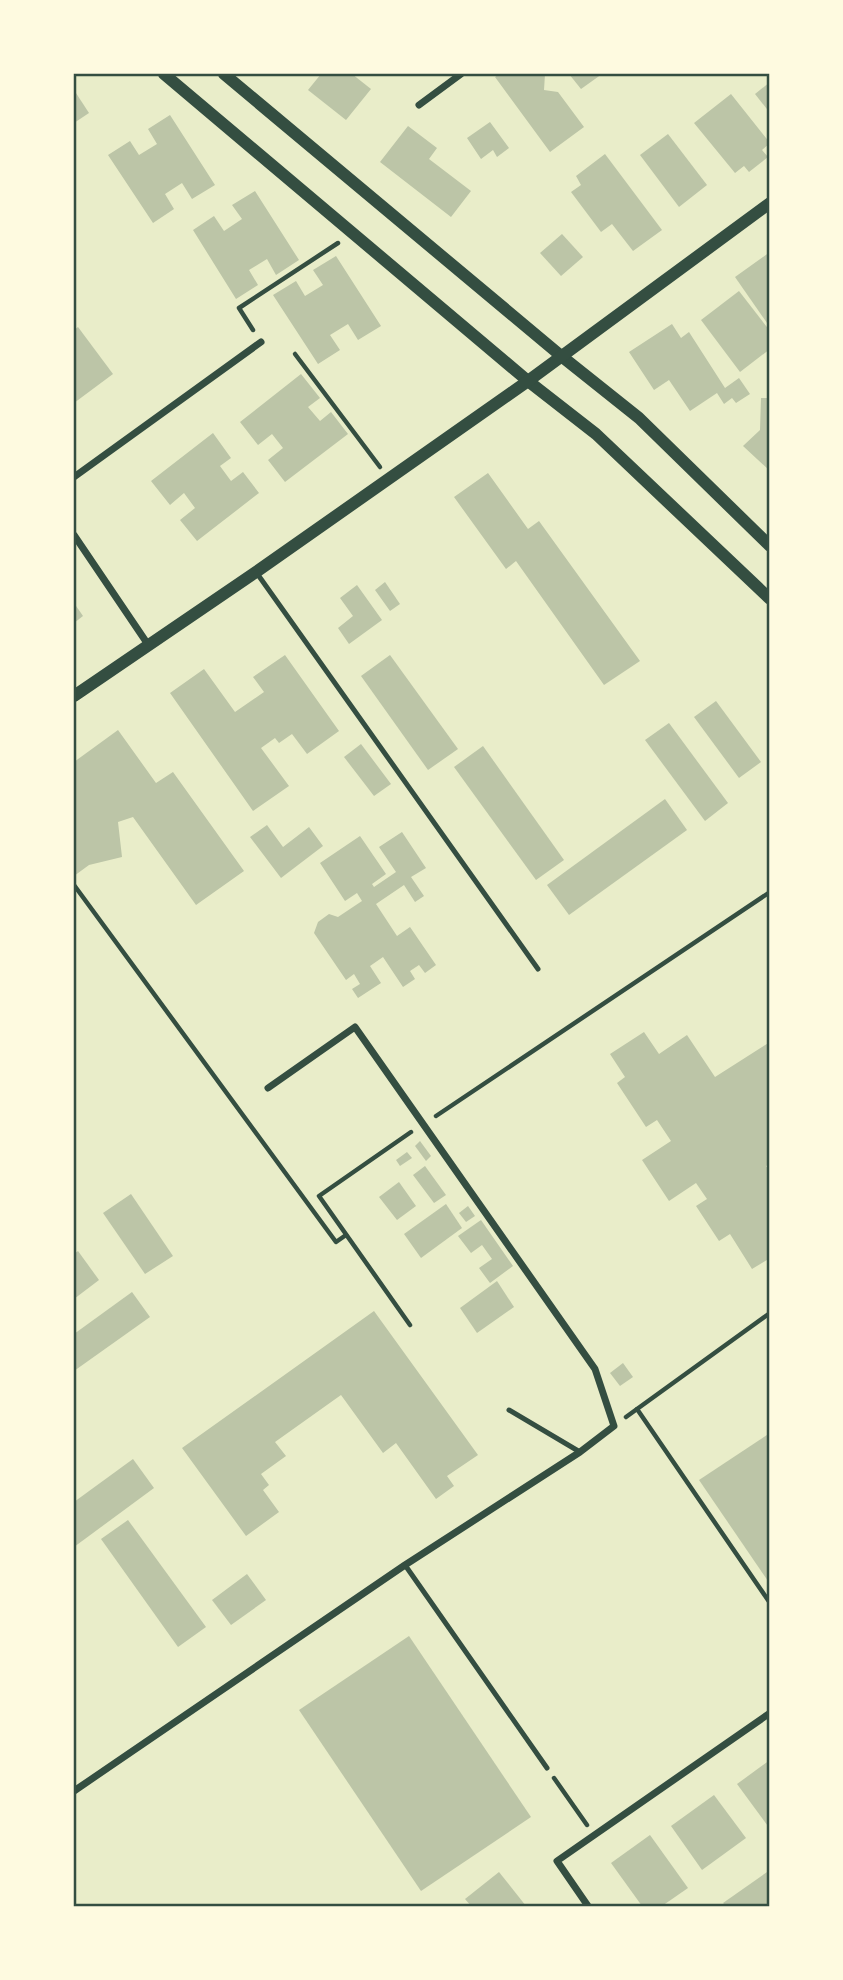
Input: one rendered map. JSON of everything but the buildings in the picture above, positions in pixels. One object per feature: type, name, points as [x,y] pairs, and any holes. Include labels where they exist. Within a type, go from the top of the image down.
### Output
[{"type":"street","points":[[164,74],[528,381],[596,434],[769,599]]},
{"type":"street","points":[[225,74],[639,418],[769,546]]},
{"type":"street","points":[[419,105],[461,74]]},
{"type":"street","points":[[74,696],[528,381],[769,204]]},
{"type":"street","points":[[74,477],[261,342]]},
{"type":"street","points":[[74,535],[149,646]]},
{"type":"street","points":[[74,1791],[405,1564],[580,1452],[614,1426],[595,1368],[355,1027],[268,1088]]},
{"type":"street","points":[[588,1906],[557,1861],[769,1713]]},
{"type":"lane","points":[[256,572],[538,969]]},
{"type":"lane","points":[[509,1410],[580,1452]]},
{"type":"lane","points":[[405,1564],[547,1769]]},
{"type":"path","points":[[261,342],[239,307],[353,233]]},
{"type":"path","points":[[295,354],[388,479]]},
{"type":"path","points":[[74,885],[336,1242],[346,1235]]},
{"type":"path","points":[[410,1325],[319,1196],[769,892]]},
{"type":"path","points":[[614,1426],[768,1317]]},
{"type":"path","points":[[637,1409],[769,1604]]},
{"type":"path","points":[[547,1769],[594,1835]]}]
